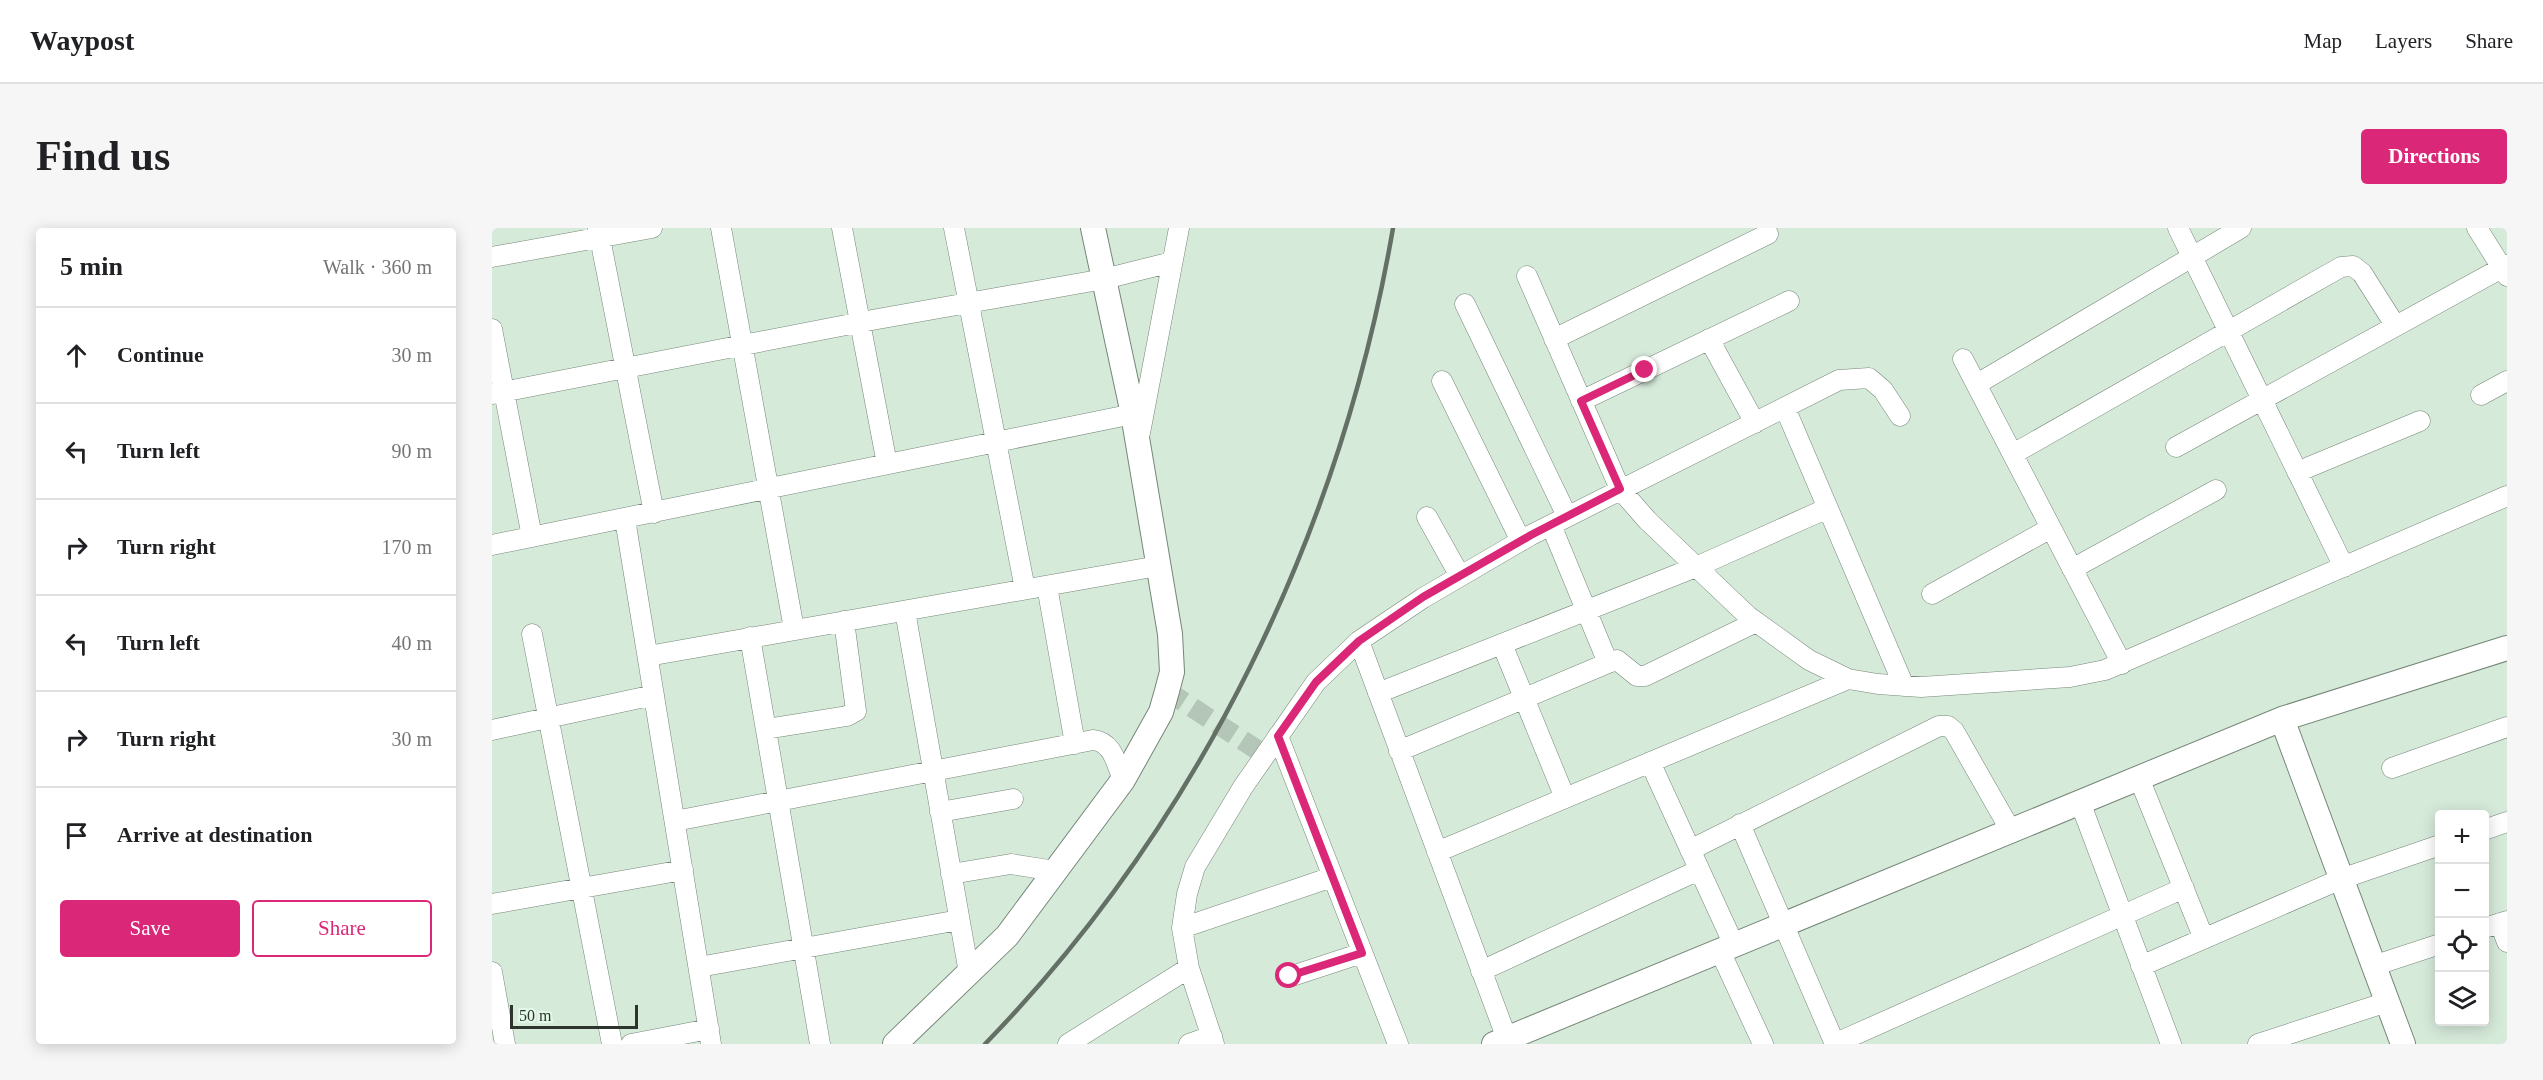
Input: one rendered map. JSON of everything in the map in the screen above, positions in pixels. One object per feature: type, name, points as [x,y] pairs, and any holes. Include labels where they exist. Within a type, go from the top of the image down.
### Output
[{"type":"street","points":[[492,257],[599,232],[652,228]]},
{"type":"street","points":[[721,228],[794,629]]},
{"type":"street","points":[[842,228],[887,464]]},
{"type":"street","points":[[954,228],[1025,589]]},
{"type":"street","points":[[895,1044],[1007,936],[1123,780],[1161,712],[1172,672],[1170,634],[1133,414],[1093,228]]},
{"type":"street","points":[[1138,445],[1179,228]]},
{"type":"street","points":[[2178,228],[2344,567]]},
{"type":"street","points":[[1977,384],[2241,228]]},
{"type":"street","points":[[2176,447],[2395,325],[2505,269],[2477,228]]},
{"type":"street","points":[[599,232],[654,513]]},
{"type":"street","points":[[1554,339],[1768,234]]},
{"type":"street","points":[[499,393],[742,345],[1104,279],[1172,262]]},
{"type":"street","points":[[2013,454],[2341,267],[2353,266],[2362,273],[2395,325]]},
{"type":"street","points":[[1527,276],[1620,489],[1696,567],[1756,622],[1809,660],[1848,679],[1904,686],[2070,677],[2105,670],[2507,496]]},
{"type":"street","points":[[1581,401],[1789,301]]},
{"type":"street","points":[[1465,304],[1559,520],[1585,611],[1608,663]]},
{"type":"street","points":[[492,329],[499,393],[532,537]]},
{"type":"street","points":[[1709,339],[1755,423]]},
{"type":"street","points":[[1964,359],[2122,664]]},
{"type":"street","points":[[1189,1044],[1213,1040],[1189,968],[1182,928],[1195,867],[1243,787],[1316,682],[1359,641],[1460,576],[1559,520],[1839,380],[1869,378],[1883,390],[1900,416]]},
{"type":"street","points":[[1442,381],[1521,541]]},
{"type":"street","points":[[2481,395],[2507,381]]},
{"type":"street","points":[[1785,408],[1904,686]]},
{"type":"street","points":[[492,545],[1133,414]]},
{"type":"street","points":[[2296,472],[2420,421]]},
{"type":"street","points":[[2072,569],[2216,490]]},
{"type":"street","points":[[1378,693],[1696,567],[1828,508]]},
{"type":"street","points":[[1427,516],[1460,576]]},
{"type":"street","points":[[625,519],[710,1037],[631,1044]]},
{"type":"street","points":[[1932,594],[2051,528]]},
{"type":"street","points":[[648,656],[1158,566]]},
{"type":"street","points":[[1047,586],[1075,744]]},
{"type":"street","points":[[905,611],[969,973]]},
{"type":"street","points":[[766,729],[847,716],[856,711],[844,621]]},
{"type":"street","points":[[1400,751],[1617,660],[1637,675],[1645,676],[1756,622]]},
{"type":"street","points":[[532,634],[612,1044]]},
{"type":"street","points":[[750,637],[820,1044]]},
{"type":"street","points":[[1359,641],[1481,971],[1501,1041],[2282,719],[2507,648]]},
{"type":"street","points":[[1502,644],[1564,798]]},
{"type":"street","points":[[1437,852],[1848,679]]},
{"type":"street","points":[[492,730],[654,695]]},
{"type":"street","points":[[2282,719],[2403,1044]]},
{"type":"street","points":[[1690,850],[1939,726],[1948,726],[1954,731],[2011,831]]},
{"type":"street","points":[[2392,768],[2507,727]]},
{"type":"street","points":[[1278,736],[1398,1044]]},
{"type":"street","points":[[675,821],[1075,744],[1103,741],[1110,747],[1123,780]]},
{"type":"street","points":[[1650,762],[1700,870],[1763,1044]]},
{"type":"street","points":[[2139,778],[2204,939]]},
{"type":"street","points":[[940,812],[1013,799]]},
{"type":"street","points":[[2080,802],[2171,1044]]},
{"type":"street","points":[[2489,828],[2507,822]]},
{"type":"street","points":[[1740,824],[1835,1044],[2184,888]]},
{"type":"street","points":[[2142,966],[2341,879],[2435,846]]},
{"type":"street","points":[[951,874],[1011,864],[1055,871]]},
{"type":"street","points":[[492,903],[683,870]]},
{"type":"street","points":[[1481,971],[1700,870]]},
{"type":"street","points":[[1182,928],[1332,877]]},
{"type":"street","points":[[699,967],[803,946],[960,920]]},
{"type":"street","points":[[2497,924],[2507,942]]},
{"type":"street","points":[[2373,966],[2435,945]]},
{"type":"street","points":[[1289,976],[1362,953]]},
{"type":"street","points":[[1068,1044],[1088,1038],[1189,968]]},
{"type":"street","points":[[492,972],[505,1044]]},
{"type":"street","points":[[2258,1044],[2387,1002]]},
{"type":"tunnel","points":[[1167,691],[1265,755]]},
{"type":"railway","points":[[985,1044],[1062,958],[1132,866],[1195,769],[1250,667],[1298,561],[1338,452],[1369,341],[1393,228]]},
{"type":"route","points":[[1289,976],[1362,953],[1278,736],[1316,682],[1359,641],[1423,597],[1531,535],[1620,489],[1581,401],[1645,370]]}]
